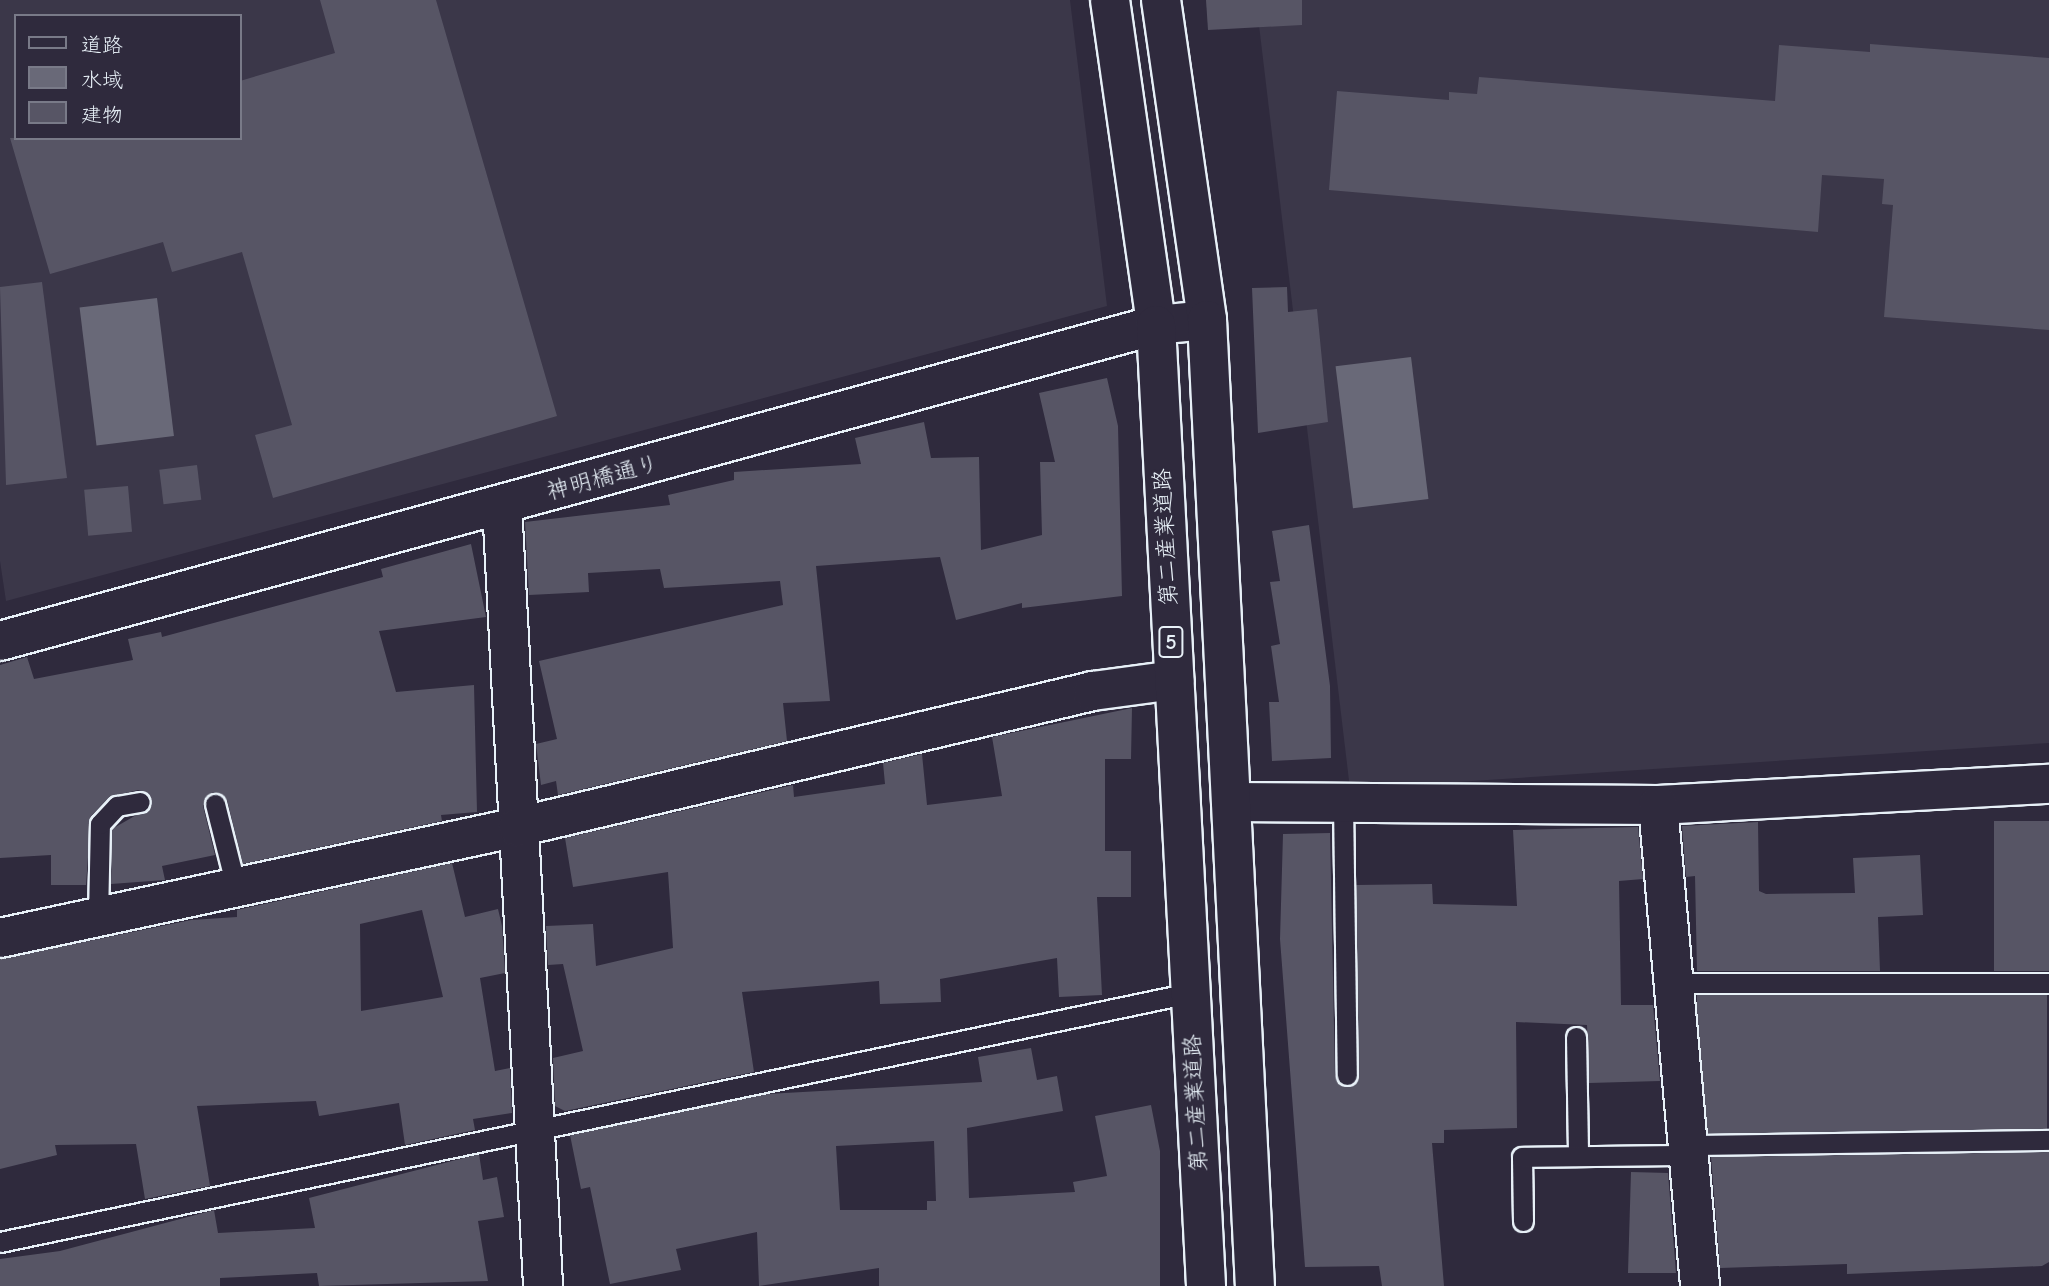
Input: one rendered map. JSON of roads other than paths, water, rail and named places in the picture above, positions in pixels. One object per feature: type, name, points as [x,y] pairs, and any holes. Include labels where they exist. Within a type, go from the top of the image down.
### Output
[{"type":"street","name":"第二産業道路","points":[[1110,0],[1156,325],[1206,1286]]},
{"type":"street","points":[[1161,0],[1207,320],[1255,1286]]},
{"type":"street","name":"神明橋通り","points":[[0,641],[1156,325],[1207,320]]},
{"type":"street","points":[[502,505],[533,1130],[544,1286]]},
{"type":"street","points":[[0,938],[518,827],[1093,691],[1174,680]]},
{"type":"street","points":[[1231,802],[1658,805],[2049,784]]},
{"type":"street","points":[[1658,805],[1700,1286]]},
{"type":"lane","points":[[98,917],[100,824],[117,806],[140,802]]},
{"type":"lane","points":[[1343,803],[1347,1074]]},
{"type":"lane","points":[[215,804],[236,887]]},
{"type":"lane","points":[[1673,983],[2049,983]]},
{"type":"lane","points":[[0,1241],[1191,993]]},
{"type":"lane","points":[[1576,1037],[1578,1156]]},
{"type":"lane","points":[[1523,1221],[1522,1157],[2049,1140]]},
{"type":"water","points":[[157,298],[174,436],[97,445],[80,308]]},
{"type":"water","points":[[1411,357],[1428,499],[1353,508],[1336,366]]}]
